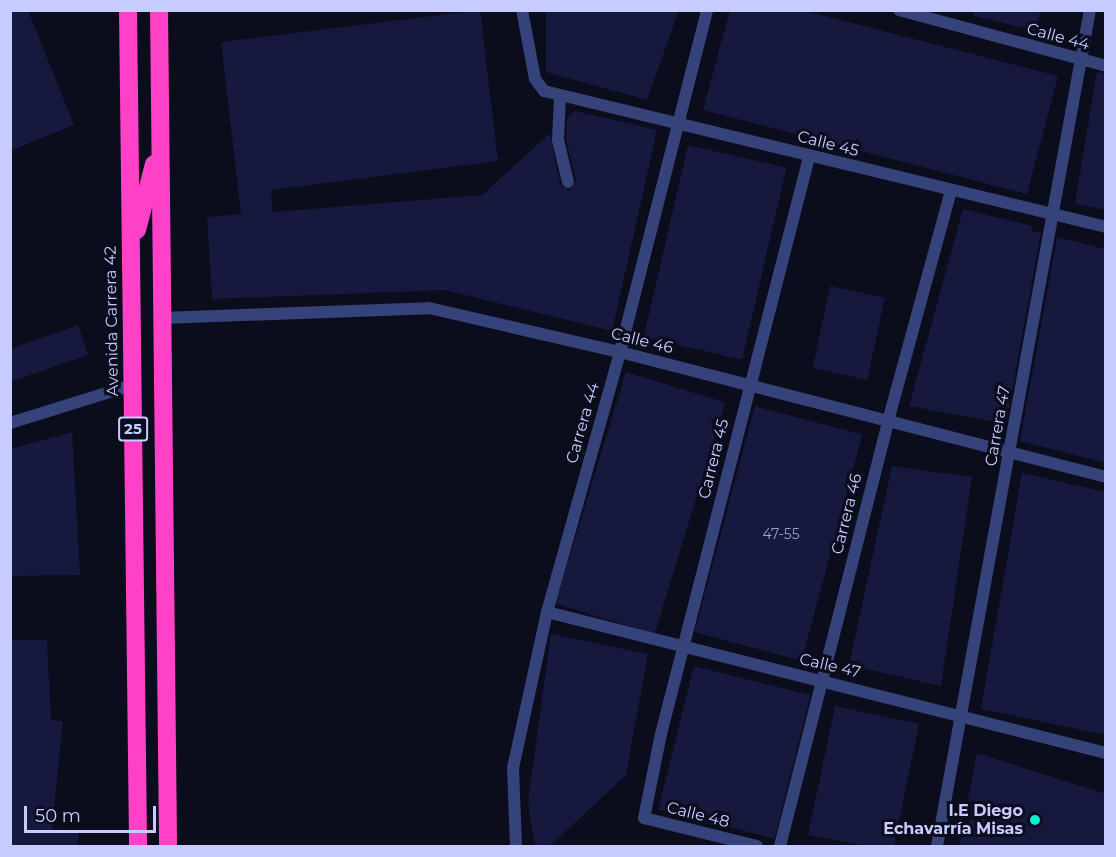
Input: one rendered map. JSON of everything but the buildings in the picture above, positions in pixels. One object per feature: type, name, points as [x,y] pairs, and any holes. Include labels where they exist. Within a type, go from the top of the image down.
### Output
[{"type":"highway","name":"Avenida Carrera 42","points":[[128,10],[138,846]]},
{"type":"highway","name":"25","points":[[159,10],[168,846]]},
{"type":"highway","points":[[130,255],[160,138]]},
{"type":"street","name":"Calle 45","points":[[522,10],[535,79],[544,91],[560,97],[678,122],[809,157],[1106,227]]},
{"type":"street","name":"Carrera 44","points":[[516,846],[513,768],[547,612],[620,352],[707,10]]},
{"type":"street","name":"Calle 44","points":[[899,10],[925,14],[1082,61],[1106,66]]},
{"type":"street","name":"Carrera 47","points":[[937,846],[1090,10]]},
{"type":"street","points":[[560,97],[558,140],[568,183]]},
{"type":"street","name":"Carrera 45","points":[[652,769],[809,157]]},
{"type":"street","name":"Carrera 46","points":[[780,846],[888,421],[951,191]]},
{"type":"street","name":"Calle 46","points":[[162,318],[429,308],[620,352],[1106,477]]},
{"type":"street","points":[[10,423],[132,385]]},
{"type":"street","name":"Calle 47","points":[[547,612],[1106,753]]},
{"type":"street","name":"Calle 48","points":[[652,769],[644,818],[757,846]]},
{"type":"place","name":"I.E Diego Echavarría Misas","points":[[1035,820]]}]
